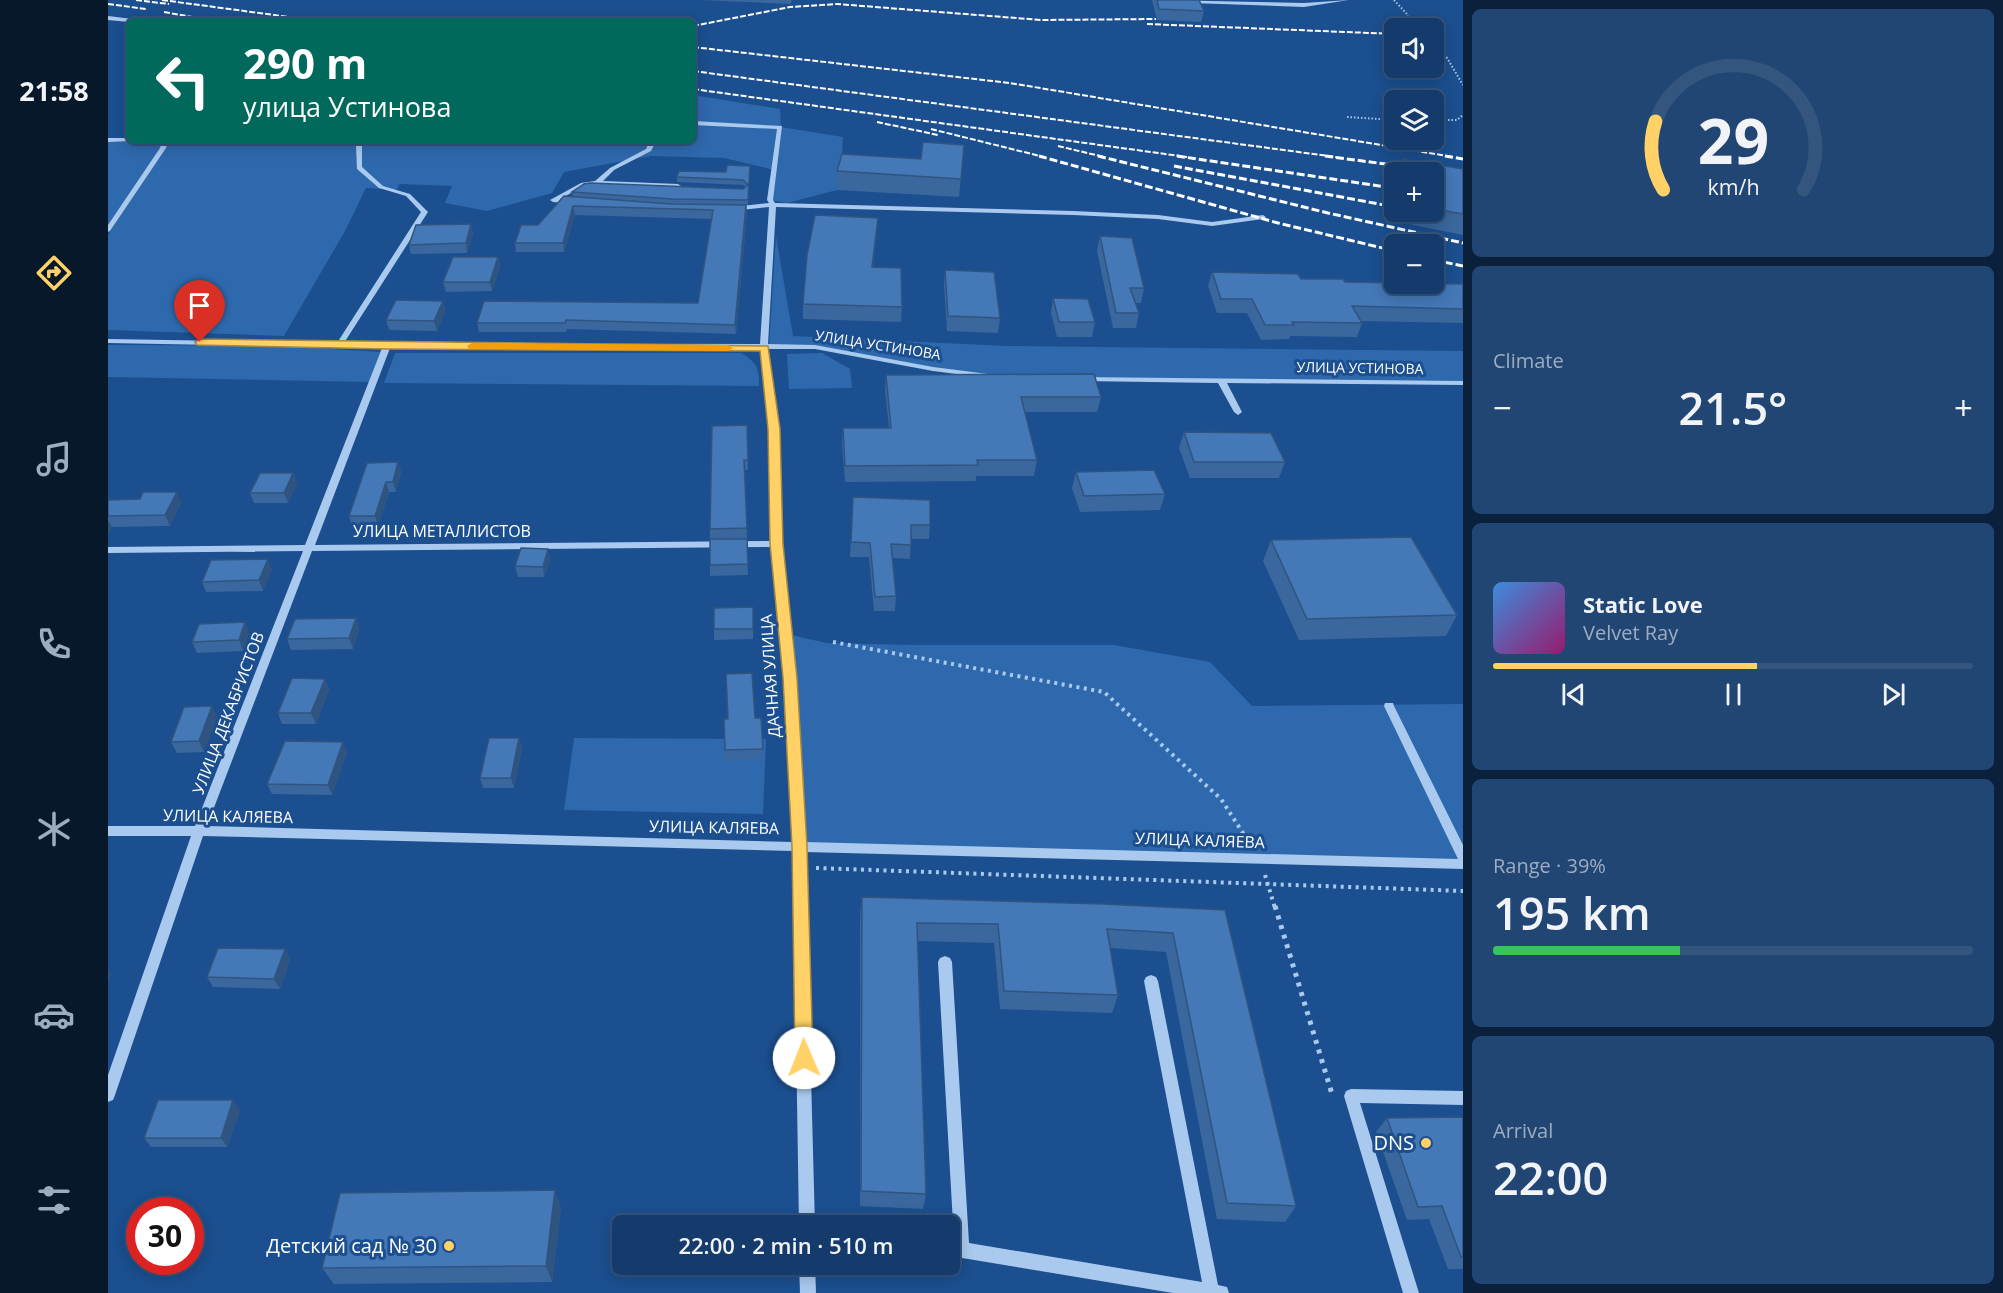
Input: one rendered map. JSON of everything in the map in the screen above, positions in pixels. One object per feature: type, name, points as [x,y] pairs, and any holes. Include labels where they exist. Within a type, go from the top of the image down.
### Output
[{"type":"street","points":[[1162,0],[1304,4],[1346,0]]},
{"type":"street","points":[[108,18],[126,20]]},
{"type":"street","name":"ДАЧНАЯ УЛИЦА","points":[[696,123],[780,127],[770,200],[772,205],[765,348],[774,429],[777,544],[790,678],[800,846],[807,1215]]},
{"type":"street","points":[[108,140],[126,140]]},
{"type":"street","points":[[108,230],[164,144]]},
{"type":"street","points":[[339,345],[425,212],[408,195],[381,187],[359,168],[361,144]]},
{"type":"street","points":[[597,183],[612,169],[650,150],[652,144]]},
{"type":"street","points":[[578,203],[553,200],[583,184],[687,187]]},
{"type":"street","points":[[727,208],[748,209],[772,205],[1094,214],[1158,217],[1212,224],[1263,217]]},
{"type":"street","name":"УЛИЦА УСТИНОВА","points":[[108,341],[387,346],[815,347],[933,369],[1009,378]]},
{"type":"street","name":"УЛИЦА ДЕКАБРИСТОВ","points":[[108,1095],[199,831],[387,346]]},
{"type":"street","name":"УЛИЦА УСТИНОВА","points":[[1065,378],[1463,383]]},
{"type":"street","points":[[1221,380],[1238,412]]},
{"type":"street","name":"УЛИЦА МЕТАЛЛИСТОВ","points":[[108,550],[777,544]]},
{"type":"street","points":[[1389,706],[1463,857]]},
{"type":"street","name":"УЛИЦА КАЛЯЕВА","points":[[108,831],[199,831],[1463,864]]},
{"type":"street","points":[[945,962],[955,1215]]},
{"type":"street","points":[[960,1249],[1215,1292],[1151,981]]},
{"type":"street","points":[[1412,1293],[1351,1096],[1463,1098]]},
{"type":"street","points":[[807,1275],[808,1293]]},
{"type":"path","points":[[1394,0],[1408,18]]},
{"type":"path","points":[[1444,53],[1463,85]]},
{"type":"path","points":[[1444,120],[1457,120],[1463,115]]},
{"type":"path","points":[[1347,117],[1384,119]]},
{"type":"path","points":[[833,642],[1104,692],[1221,800],[1260,859],[1334,1100]]},
{"type":"path","points":[[800,867],[1463,891]]},
{"type":"shaded area","points":[[696,95],[780,109],[781,127],[843,137],[841,172],[837,190],[787,203],[770,200],[774,170],[724,158],[651,156],[564,172],[552,193],[487,211],[445,203],[452,186],[400,184],[396,190],[366,188],[345,231],[284,336],[108,330],[108,235],[150,169],[108,228],[108,140],[126,140],[126,144],[696,144]]},
{"type":"shaded area","points":[[776,236],[793,336],[1007,346],[1463,351],[1463,383],[1009,378],[933,369],[815,347],[769,346]]},
{"type":"shaded area","points":[[108,345],[281,346],[382,352],[369,382],[108,377]]},
{"type":"shaded area","points":[[395,353],[741,353],[751,359],[756,366],[759,386],[384,383]]},
{"type":"shaded area","points":[[822,353],[850,369],[852,388],[789,389],[787,354]]},
{"type":"shaded area","points":[[786,634],[827,643],[1114,645],[1210,662],[1252,706],[1463,704],[1463,864],[799,846]]},
{"type":"shaded area","points":[[574,738],[766,739],[763,814],[564,810]]},
{"type":"building","points":[[1157,0],[1199,0],[1204,11],[1159,9]]},
{"type":"building","points":[[923,142],[964,145],[961,179],[837,171],[842,154],[921,159]]},
{"type":"building","points":[[1403,159],[1421,162],[1402,162]]},
{"type":"building","points":[[727,165],[750,166],[748,200],[672,199],[572,192],[590,183],[743,189],[748,185],[743,180],[677,177],[679,171],[726,172]]},
{"type":"building","points":[[1444,166],[1463,169],[1463,214],[1444,211]]},
{"type":"building","points":[[564,196],[671,204],[746,205],[735,325],[566,320],[565,323],[477,323],[484,301],[698,303],[713,210],[573,206],[563,243],[515,243],[521,225],[538,225]]},
{"type":"building","points":[[815,215],[878,218],[872,267],[901,268],[902,307],[803,304],[807,255]]},
{"type":"building","points":[[471,224],[466,243],[409,245],[416,225]]},
{"type":"building","points":[[1100,236],[1132,238],[1144,288],[1130,288],[1139,313],[1116,313]]},
{"type":"building","points":[[453,257],[498,257],[490,282],[443,282]]},
{"type":"building","points":[[945,270],[994,272],[1000,318],[948,316]]},
{"type":"building","points":[[1212,272],[1298,274],[1301,279],[1343,279],[1345,282],[1384,283],[1384,294],[1444,294],[1444,284],[1463,284],[1463,309],[1352,306],[1362,323],[1292,322],[1294,325],[1265,325],[1252,299],[1221,299]]},
{"type":"building","points":[[1053,298],[1088,299],[1095,322],[1059,322]]},
{"type":"building","points":[[396,300],[443,301],[434,321],[386,320]]},
{"type":"building","points":[[1094,374],[1101,397],[1021,397],[1037,460],[977,460],[978,465],[845,466],[843,428],[891,428],[886,375]]},
{"type":"building","points":[[747,425],[748,460],[744,460],[747,528],[710,529],[712,426]]},
{"type":"building","points":[[1184,432],[1271,433],[1285,462],[1194,462]]},
{"type":"building","points":[[398,462],[393,482],[386,482],[375,516],[349,516],[367,463]]},
{"type":"building","points":[[1154,470],[1165,494],[1084,496],[1076,472]]},
{"type":"building","points":[[260,473],[293,473],[284,493],[250,493]]},
{"type":"building","points":[[143,492],[177,492],[165,515],[108,516],[108,500],[140,499]]},
{"type":"building","points":[[853,497],[930,500],[930,525],[911,525],[911,545],[891,544],[896,596],[875,597],[870,543],[851,542]]},
{"type":"building","points":[[1411,537],[1457,615],[1307,619],[1271,540]]},
{"type":"building","points":[[710,539],[747,539],[748,564],[710,565]]},
{"type":"building","points":[[521,548],[548,549],[543,567],[515,566]]},
{"type":"building","points":[[268,559],[259,580],[202,582],[211,560]]},
{"type":"building","points":[[753,607],[753,629],[714,629],[714,608]]},
{"type":"building","points":[[356,618],[349,638],[287,639],[295,619]]},
{"type":"building","points":[[245,622],[239,640],[192,642],[199,624]]},
{"type":"building","points":[[752,673],[755,718],[761,718],[763,749],[725,750],[724,719],[728,719],[726,674]]},
{"type":"building","points":[[292,678],[325,679],[311,713],[278,713]]},
{"type":"building","points":[[212,706],[199,741],[171,742],[184,707]]},
{"type":"building","points":[[489,738],[519,738],[511,778],[480,778]]},
{"type":"building","points":[[285,741],[343,742],[328,785],[267,784]]},
{"type":"building","points":[[862,897],[1225,910],[1296,1206],[1227,1203],[1173,933],[1107,929],[1118,995],[1004,991],[998,924],[917,923],[926,1194],[861,1191]]},
{"type":"building","points":[[218,948],[285,949],[274,979],[207,977]]},
{"type":"building","points":[[158,1100],[233,1100],[221,1138],[144,1138]]},
{"type":"building","points":[[1463,1117],[1463,1257],[1461,1257],[1442,1206],[1418,1207],[1387,1118]]},
{"type":"building","name":"Детский сад № 30","points":[[555,1190],[546,1266],[322,1268],[340,1193]]},
{"type":"railway","points":[[136,0],[169,4]]},
{"type":"railway","points":[[162,0],[297,18]]},
{"type":"railway","points":[[108,4],[146,9]]},
{"type":"railway","points":[[696,25],[790,7],[837,4],[1042,20],[1156,19]]},
{"type":"railway","points":[[164,12],[198,18]]},
{"type":"railway","points":[[1147,24],[1384,34]]},
{"type":"railway","points":[[696,47],[1010,83],[1453,157]]},
{"type":"railway","points":[[696,71],[1336,157]]},
{"type":"railway","points":[[696,89],[1187,157]]},
{"type":"railway","points":[[877,122],[938,135]]},
{"type":"railway","points":[[931,129],[1044,157]]},
{"type":"railway","points":[[1058,146],[1104,157]]},
{"type":"railway","points":[[1039,156],[1278,223],[1384,248]]},
{"type":"railway","points":[[1098,156],[1328,213],[1463,243]]},
{"type":"railway","points":[[1177,156],[1384,187]]},
{"type":"railway","points":[[1325,156],[1384,164]]},
{"type":"railway","points":[[1445,156],[1463,159]]},
{"type":"railway","points":[[1174,166],[1384,205]]},
{"type":"railway","points":[[1444,262],[1463,266]]},
{"type":"slow traffic","points":[[472,346],[728,348]]},
{"type":"place","name":"DNS","points":[[1426,1143]]},
{"type":"place","name":"Детский сад № 30","points":[[449,1246]]},
{"type":"route","points":[[200,342],[387,346],[765,348],[774,429],[777,544],[790,678],[800,846],[804,1058]]}]
